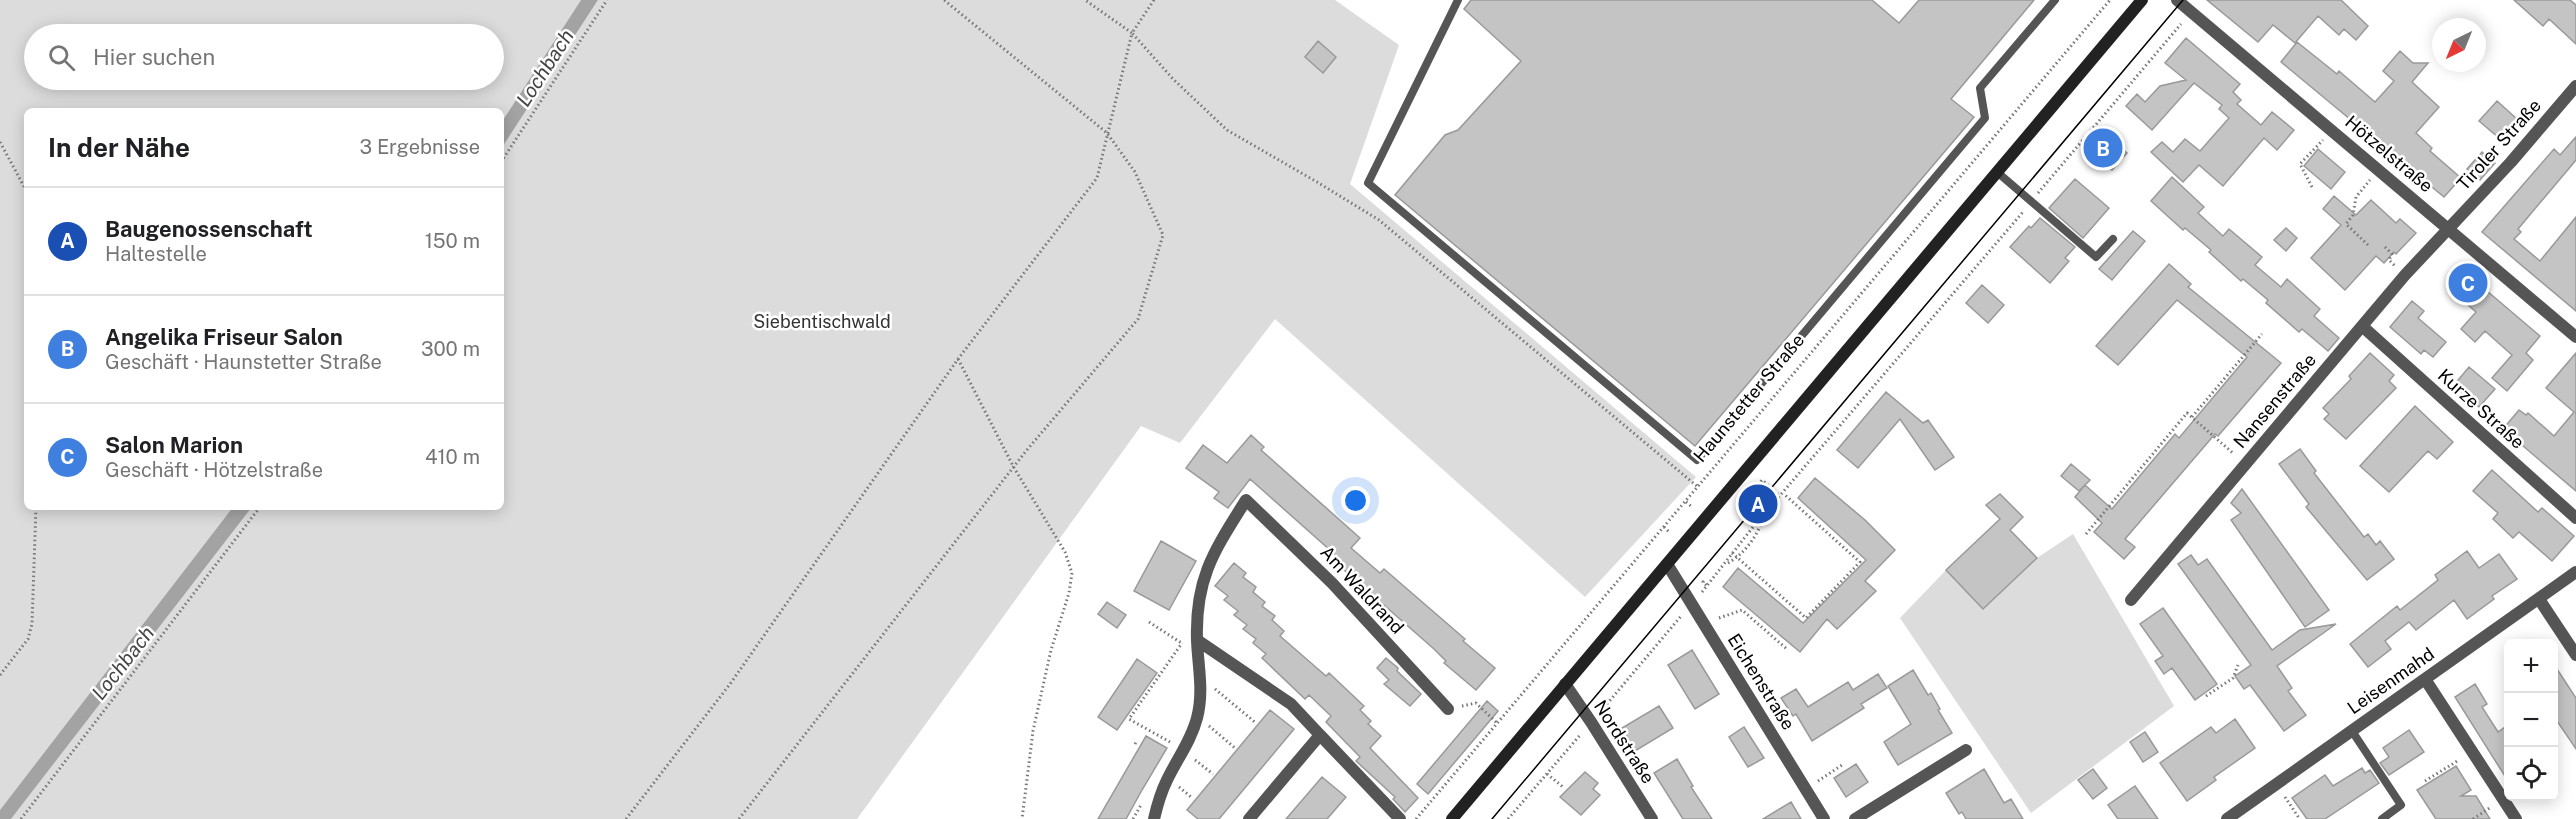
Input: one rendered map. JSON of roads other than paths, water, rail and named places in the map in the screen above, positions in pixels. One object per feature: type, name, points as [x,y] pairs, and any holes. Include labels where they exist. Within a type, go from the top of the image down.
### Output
[{"type":"main road","points":[[1452,819],[2142,0]]},
{"type":"street","name":"Hötzelstraße","points":[[2177,0],[2576,337]]},
{"type":"street","name":"Tiroler Straße","points":[[2449,228],[2511,162],[2576,86]]},
{"type":"street","name":"Nansenstraße","points":[[2131,600],[2361,326],[2449,228]]},
{"type":"street","name":"Kurze Straße","points":[[2361,326],[2576,518]]},
{"type":"street","name":"Am Waldrand","points":[[1198,646],[1197,605],[1203,576],[1215,549],[1246,500],[1332,583],[1448,709]]},
{"type":"street","name":"Eichenstraße","points":[[1667,564],[1824,819]]},
{"type":"street","name":"Leisenmahd","points":[[2227,819],[2576,572]]},
{"type":"street","points":[[2539,599],[2576,655]]},
{"type":"street","points":[[1154,819],[1166,781],[1184,750],[1197,716],[1202,692],[1198,646]]},
{"type":"street","points":[[1198,646],[1291,704],[1400,819]]},
{"type":"street","points":[[2425,679],[2516,819]]},
{"type":"street","name":"Nordstraße","points":[[1565,684],[1592,722],[1652,819]]},
{"type":"street","points":[[1249,819],[1320,735]]},
{"type":"street","points":[[1855,819],[1966,750]]},
{"type":"lane","points":[[1458,0],[1368,183],[1697,460],[1985,118],[1980,88],[2055,0]]},
{"type":"lane","points":[[1997,172],[2096,257],[2113,239]]},
{"type":"lane","points":[[2352,731],[2401,805],[2382,819]]},
{"type":"water","name":"Lochbach","points":[[581,0],[598,0],[504,144],[504,118]]},
{"type":"water","name":"Lochbach","points":[[231,510],[250,510],[11,819],[0,819],[0,810]]},
{"type":"tram line","points":[[1492,819],[2183,0]]},
{"type":"place","name":"Angelika Friseur Salon","points":[[2103,148]]},
{"type":"place","name":"Salon Marion","points":[[2468,283]]},
{"type":"place","name":"Baugenossenschaft","points":[[1758,504]]},
{"type":"park label","name":"Siebentischwald","points":[[822,322]]}]
